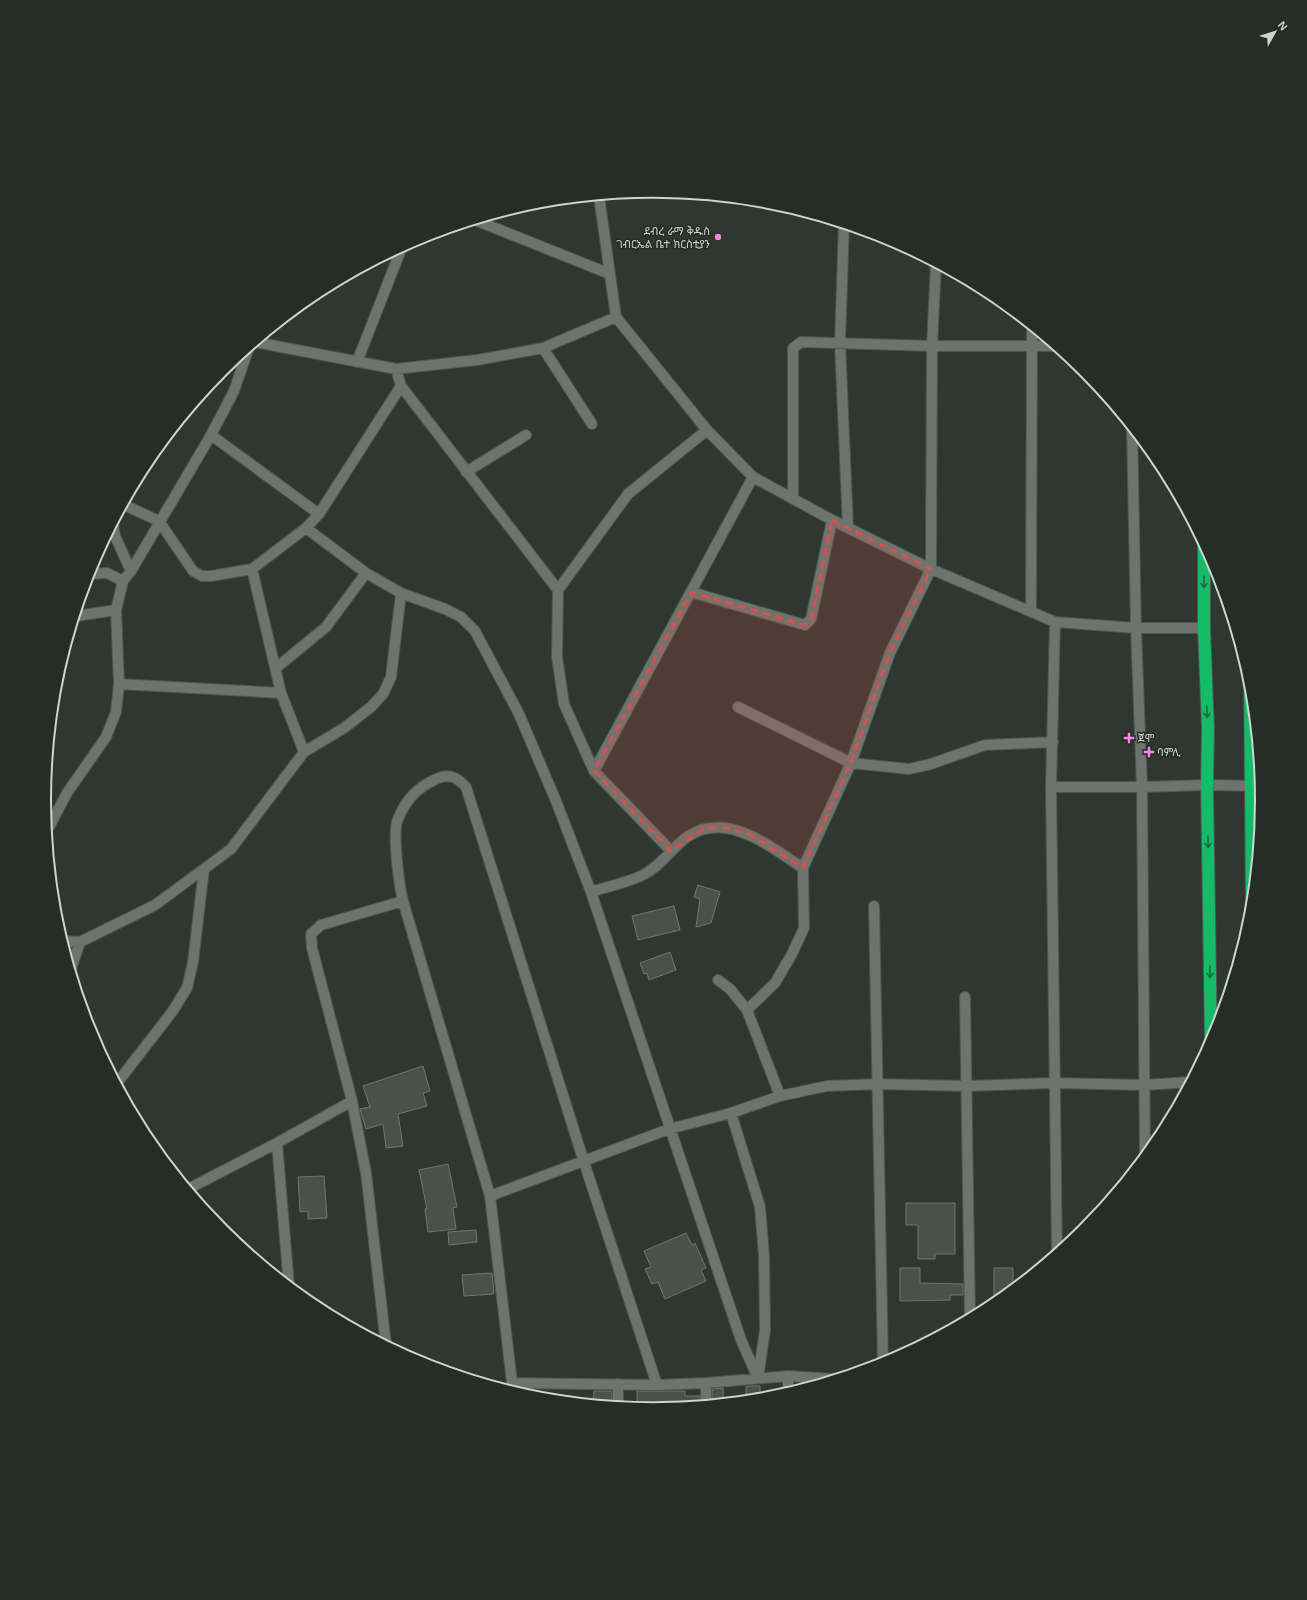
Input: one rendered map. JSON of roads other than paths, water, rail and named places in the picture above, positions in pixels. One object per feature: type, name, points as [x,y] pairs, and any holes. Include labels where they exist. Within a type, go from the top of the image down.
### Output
[{"type":"highway","points":[[1204,556],[1204,628],[1208,729],[1207,785],[1211,1029]]},
{"type":"street","points":[[600,200],[616,317],[707,430],[753,477],[832,520],[931,569],[1031,610],[1055,622],[1136,628],[1204,628]]},
{"type":"street","points":[[482,223],[610,274]]},
{"type":"street","points":[[844,228],[840,343],[848,528]]},
{"type":"street","points":[[357,362],[399,254]]},
{"type":"street","points":[[747,1010],[774,983],[792,954],[804,928],[803,868],[851,763],[890,653],[931,569],[932,346],[936,268]]},
{"type":"street","points":[[261,343],[396,369],[477,360],[543,348],[616,317]]},
{"type":"street","points":[[1031,610],[1032,332]]},
{"type":"street","points":[[793,498],[793,348],[801,342],[932,346],[1050,346]]},
{"type":"street","points":[[543,348],[592,424]]},
{"type":"street","points":[[52,822],[67,793],[106,737],[116,712],[119,684],[116,610],[123,581],[211,435],[234,391],[246,357]]},
{"type":"street","points":[[396,369],[401,386],[558,590]]},
{"type":"street","points":[[128,507],[159,521],[193,571],[202,576],[211,576],[252,569],[306,528],[320,514],[401,386]]},
{"type":"street","points":[[671,851],[594,771],[564,704],[557,656],[558,590],[628,494],[707,430]]},
{"type":"street","points":[[211,435],[320,514]]},
{"type":"street","points":[[466,472],[526,435]]},
{"type":"street","points":[[1132,435],[1136,628],[1142,787],[1144,1149]]},
{"type":"street","points":[[594,771],[753,477]]},
{"type":"street","points":[[691,592],[805,625],[811,619],[832,520]]},
{"type":"street","points":[[306,528],[366,573],[401,593],[450,611],[461,617],[475,631],[522,722],[556,801],[591,892],[669,1130],[741,1340],[758,1378]]},
{"type":"street","points":[[115,531],[131,570]]},
{"type":"street","points":[[252,569],[281,693],[304,752]]},
{"type":"street","points":[[95,574],[107,573],[123,581]]},
{"type":"street","points":[[276,668],[326,627],[366,573]]},
{"type":"street","points":[[69,941],[80,942],[155,905],[231,849],[304,752],[344,728],[371,707],[383,694],[391,677],[401,593]]},
{"type":"street","points":[[80,615],[116,610]]},
{"type":"street","points":[[1055,622],[1051,787],[1057,1248]]},
{"type":"street","points":[[119,684],[281,693]]},
{"type":"street","points":[[738,707],[851,763],[909,769],[931,764],[985,745],[1053,742]]},
{"type":"street","points":[[513,1386],[490,1196],[402,901],[398,877],[397,820],[412,795],[424,785],[442,776],[451,776],[460,780],[466,787],[584,1162],[657,1385]]},
{"type":"street","points":[[1051,787],[1207,785],[1256,786]]},
{"type":"street","points":[[591,892],[640,877],[688,837],[706,828],[728,828],[750,835],[803,868]]},
{"type":"street","points":[[120,1080],[172,1012],[187,988],[193,962],[204,869]]},
{"type":"street","points":[[385,1339],[366,1173],[352,1102],[312,948],[311,934],[321,925],[402,901]]},
{"type":"street","points":[[874,906],[883,1357]]},
{"type":"street","points":[[74,961],[80,942]]},
{"type":"street","points":[[718,980],[730,989],[747,1010],[780,1096]]},
{"type":"street","points":[[965,997],[970,1313]]},
{"type":"street","points":[[490,1196],[669,1130],[780,1096],[827,1086],[878,1084],[967,1086],[1054,1083],[1144,1085],[1185,1082]]},
{"type":"street","points":[[192,1187],[277,1144],[352,1102]]},
{"type":"street","points":[[731,1112],[760,1207],[764,1256],[765,1330],[758,1378]]},
{"type":"street","points":[[277,1144],[288,1279]]},
{"type":"street","points":[[788,1376],[788,1387]]},
{"type":"street","points":[[518,1387],[618,1384],[657,1385],[706,1383],[788,1376],[822,1378]]},
{"type":"street","points":[[706,1383],[706,1400]]},
{"type":"street","points":[[618,1384],[618,1401]]},
{"type":"place","name":"ደብረ ራማ ቅዱስ ገብርኤል ቤተ ክርስቲያን","points":[[718,237]]},
{"type":"place","name":"ጀሞ","points":[[1129,738]]},
{"type":"place","name":"ባምሊ","points":[[1149,752]]}]
